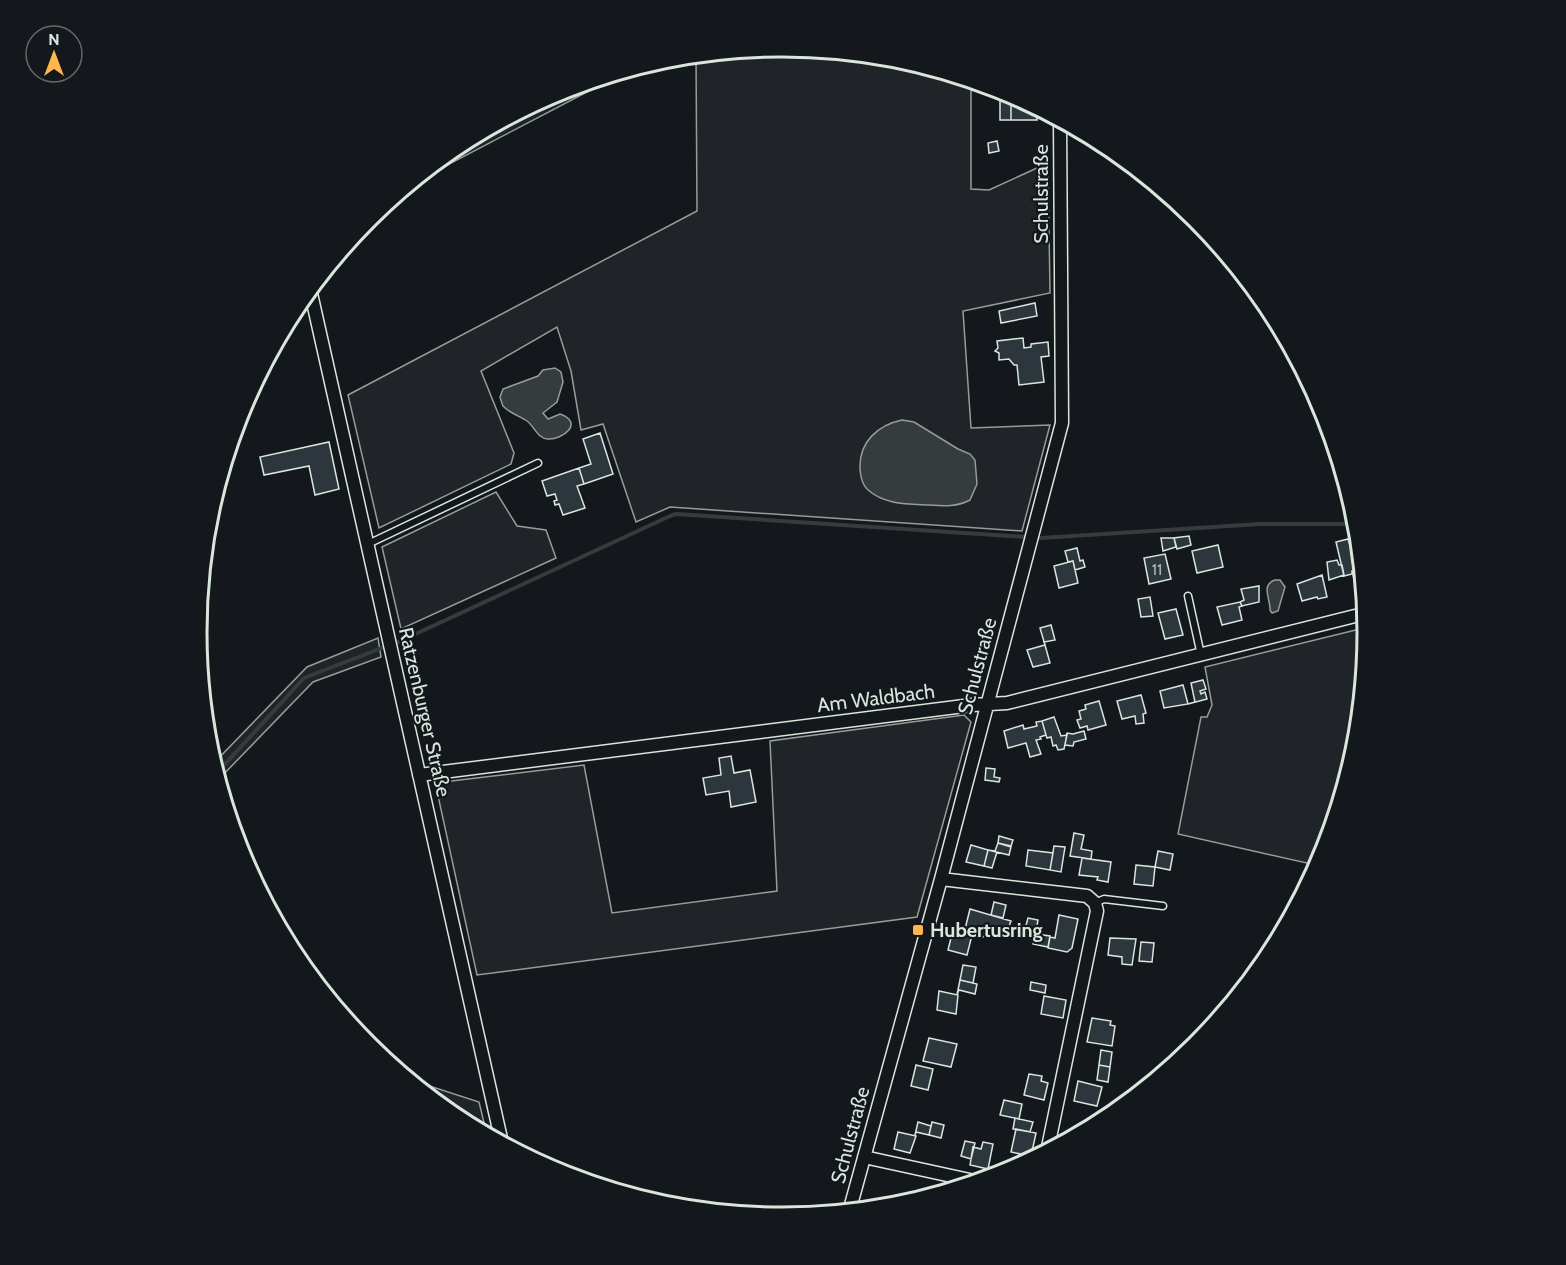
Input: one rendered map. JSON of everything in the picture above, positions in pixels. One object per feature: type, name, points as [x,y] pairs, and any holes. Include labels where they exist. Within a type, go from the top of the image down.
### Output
[{"type":"street","name":"Schulstraße","points":[[851,1204],[941,879],[1062,423],[1060,128]]},
{"type":"street","name":"Ratzenburger Straße","points":[[313,301],[500,1134]]},
{"type":"street","name":"Am Waldbach","points":[[418,776],[1007,703],[1358,615]]},
{"type":"street","points":[[941,879],[1087,896],[1095,903],[1097,911],[1049,1143]]},
{"type":"street","points":[[864,1157],[963,1179]]},
{"type":"lane","points":[[367,544],[538,463]]},
{"type":"lane","points":[[1188,596],[1202,655]]},
{"type":"lane","points":[[1095,903],[1104,899],[1163,906]]},
{"type":"shaded area","points":[[745,58],[821,58],[895,68],[932,77],[971,89],[971,189],[989,190],[1048,163],[1050,293],[963,311],[971,428],[1050,425],[1022,531],[670,507],[636,522],[603,424],[581,430],[571,371],[557,327],[481,371],[514,453],[511,464],[379,528],[348,395],[697,211],[696,64],[708,62]]},
{"type":"shaded area","points":[[586,92],[450,164],[495,134],[528,116]]},
{"type":"shaded area","points":[[555,368],[561,372],[563,382],[557,402],[543,413],[548,419],[560,414],[571,422],[571,426],[565,434],[548,439],[539,435],[527,421],[505,408],[500,397],[503,389],[538,376],[543,370]]},
{"type":"shaded area","points":[[902,420],[914,422],[970,454],[975,460],[977,484],[970,500],[960,504],[940,506],[905,504],[881,498],[867,489],[860,468],[863,450],[878,431],[893,422]]},
{"type":"shaded area","points":[[496,492],[517,526],[546,530],[556,558],[401,629],[382,547]]},
{"type":"shaded area","points":[[1275,580],[1280,580],[1285,587],[1278,611],[1272,613],[1267,589],[1268,585]]},
{"type":"shaded area","points":[[1358,629],[1354,708],[1347,745],[1328,817],[1310,864],[1178,834],[1201,717],[1207,717],[1212,705],[1205,667]]},
{"type":"shaded area","points":[[378,638],[381,657],[313,682],[225,773],[221,755],[307,667]]},
{"type":"shaded area","points":[[964,715],[971,722],[917,917],[477,975],[437,791],[443,782],[584,765],[612,913],[777,891],[770,741]]},
{"type":"shaded area","points":[[429,1086],[479,1102],[484,1124]]},
{"type":"building","points":[[1000,100],[1011,104],[1011,120],[1000,120]]},
{"type":"building","points":[[1011,104],[1037,116],[1037,120],[1011,120]]},
{"type":"building","points":[[997,141],[999,151],[989,153],[988,143]]},
{"type":"building","points":[[1035,303],[1037,316],[1001,323],[999,311]]},
{"type":"building","points":[[1023,338],[1024,348],[1031,347],[1031,344],[1048,342],[1049,356],[1041,357],[1044,382],[1019,385],[1017,365],[1009,359],[999,360],[999,353],[995,351],[998,348],[997,341]]},
{"type":"building","points":[[600,433],[613,474],[584,484],[579,468],[591,464],[583,439]]},
{"type":"building","points":[[329,442],[339,489],[315,495],[309,466],[264,475],[260,457]]},
{"type":"building","points":[[579,468],[584,484],[577,486],[585,508],[563,515],[559,504],[555,505],[554,501],[557,500],[555,494],[547,496],[542,481]]},
{"type":"building","points":[[1189,536],[1191,545],[1177,549],[1174,538]]},
{"type":"building","points":[[1161,538],[1174,538],[1176,547],[1163,551]]},
{"type":"building","points":[[1348,539],[1354,558],[1355,570],[1352,571],[1352,574],[1344,576],[1336,542]]},
{"type":"building","points":[[1218,545],[1223,567],[1197,573],[1192,551]]},
{"type":"building","points":[[1077,548],[1080,561],[1083,560],[1085,567],[1075,570],[1073,561],[1068,562],[1065,551]]},
{"type":"building","points":[[1165,554],[1171,579],[1149,584],[1144,558]]},
{"type":"building","points":[[1337,560],[1339,565],[1342,565],[1344,575],[1329,580],[1327,562]]},
{"type":"building","points":[[1073,561],[1078,583],[1059,588],[1054,566]]},
{"type":"building","points":[[1355,570],[1356,588],[1352,571]]},
{"type":"building","points":[[1322,575],[1327,597],[1302,601],[1297,584]]},
{"type":"building","points":[[1259,586],[1259,602],[1242,606],[1240,602],[1244,600],[1241,589]]},
{"type":"building","points":[[1150,597],[1153,616],[1141,617],[1138,599]]},
{"type":"building","points":[[1240,602],[1242,620],[1222,625],[1217,607]]},
{"type":"building","points":[[1176,609],[1183,635],[1165,639],[1158,613]]},
{"type":"building","points":[[1051,625],[1055,640],[1044,642],[1040,628]]},
{"type":"building","points":[[1045,645],[1050,663],[1033,667],[1027,650]]},
{"type":"building","points":[[1203,680],[1206,689],[1200,691],[1201,694],[1205,692],[1207,699],[1188,704],[1195,702],[1191,683]]},
{"type":"building","points":[[1183,685],[1188,704],[1164,708],[1160,691]]},
{"type":"building","points":[[1141,695],[1146,713],[1143,714],[1144,723],[1136,724],[1135,716],[1122,719],[1117,701]]},
{"type":"building","points":[[1099,701],[1106,725],[1088,730],[1087,726],[1080,728],[1077,720],[1081,719],[1079,711],[1086,709],[1085,705]]},
{"type":"building","points":[[1054,717],[1061,736],[1067,735],[1064,749],[1058,750],[1056,745],[1053,746],[1051,737],[1047,738],[1046,735],[1042,721]]},
{"type":"building","points":[[1042,721],[1046,735],[1036,740],[1041,754],[1030,757],[1026,743],[1008,748],[1004,731],[1023,725],[1024,729],[1037,726],[1036,722]]},
{"type":"building","points":[[1084,731],[1086,739],[1074,742],[1073,746],[1065,745],[1067,733]]},
{"type":"building","points":[[731,756],[734,773],[750,770],[756,802],[731,807],[729,791],[706,795],[703,778],[721,775],[719,758]]},
{"type":"building","points":[[986,768],[995,769],[994,777],[1000,778],[999,782],[985,780]]},
{"type":"building","points":[[1074,833],[1084,835],[1081,849],[1092,851],[1091,859],[1070,856]]},
{"type":"building","points":[[999,836],[1013,840],[1011,846],[998,843]]},
{"type":"building","points":[[998,843],[1011,847],[1009,855],[988,850],[995,851]]},
{"type":"building","points":[[971,845],[988,850],[984,866],[966,862]]},
{"type":"building","points":[[1054,846],[1065,847],[1061,872],[1050,870]]},
{"type":"building","points":[[988,850],[997,852],[992,868],[984,866]]},
{"type":"building","points":[[1028,850],[1053,853],[1050,870],[1026,866]]},
{"type":"building","points":[[1158,851],[1173,854],[1170,870],[1155,867]]},
{"type":"building","points":[[1082,858],[1111,862],[1108,882],[1097,880],[1098,877],[1079,875]]},
{"type":"building","points":[[1136,865],[1155,867],[1153,886],[1134,884]]},
{"type":"building","points":[[994,902],[1006,905],[1003,918],[991,915]]},
{"type":"building","points":[[970,909],[1011,921],[1006,935],[990,933],[981,938],[972,935],[973,931],[965,929]]},
{"type":"building","points":[[1059,915],[1078,919],[1072,948],[1067,952],[1048,948],[1050,937],[1055,938]]},
{"type":"building","points":[[1028,918],[1038,920],[1036,931],[1025,929]]},
{"type":"building","points":[[954,926],[973,931],[967,955],[948,950]]},
{"type":"building","points":[[1035,934],[1050,936],[1048,947],[1033,944]]},
{"type":"building","points":[[1110,938],[1136,939],[1132,965],[1122,964],[1122,957],[1108,955]]},
{"type":"building","points":[[1141,942],[1154,943],[1152,962],[1139,961]]},
{"type":"building","points":[[963,965],[976,967],[973,983],[960,980]]},
{"type":"building","points":[[960,980],[977,984],[975,994],[959,990],[957,995]]},
{"type":"building","points":[[1031,982],[1046,985],[1045,993],[1030,990]]},
{"type":"building","points":[[939,991],[958,995],[956,1014],[937,1010]]},
{"type":"building","points":[[1044,996],[1066,1000],[1063,1018],[1041,1014]]},
{"type":"building","points":[[1092,1018],[1111,1021],[1110,1025],[1115,1026],[1112,1046],[1087,1042]]},
{"type":"building","points":[[929,1038],[957,1044],[951,1067],[923,1061]]},
{"type":"building","points":[[1101,1050],[1112,1052],[1110,1067],[1099,1065]]},
{"type":"building","points":[[916,1065],[933,1069],[928,1090],[911,1086]]},
{"type":"building","points":[[1099,1065],[1110,1067],[1108,1082],[1097,1080]]},
{"type":"building","points":[[1029,1074],[1042,1076],[1041,1081],[1048,1083],[1044,1100],[1024,1095]]},
{"type":"building","points":[[1078,1081],[1102,1087],[1097,1106],[1074,1101]]},
{"type":"building","points":[[1004,1100],[1022,1104],[1019,1119],[1000,1115]]},
{"type":"building","points":[[1015,1118],[1033,1122],[1030,1132],[1013,1129]]},
{"type":"building","points":[[918,1122],[931,1126],[929,1135],[916,1132],[915,1135]]},
{"type":"building","points":[[932,1122],[944,1125],[941,1138],[929,1135]]},
{"type":"building","points":[[1016,1129],[1036,1133],[1032,1152],[1025,1155],[1011,1152]]},
{"type":"building","points":[[898,1132],[916,1136],[910,1153],[894,1149]]},
{"type":"building","points":[[965,1141],[975,1143],[971,1159],[961,1156]]},
{"type":"building","points":[[983,1142],[993,1144],[988,1169],[970,1165],[973,1147],[981,1149]]},
{"type":"waterway","points":[[394,644],[676,514],[1041,538],[1260,524],[1348,524]]},
{"type":"waterway","points":[[224,766],[304,678],[387,646]]},
{"type":"place","name":"Hubertusring","points":[[918,930]]}]
